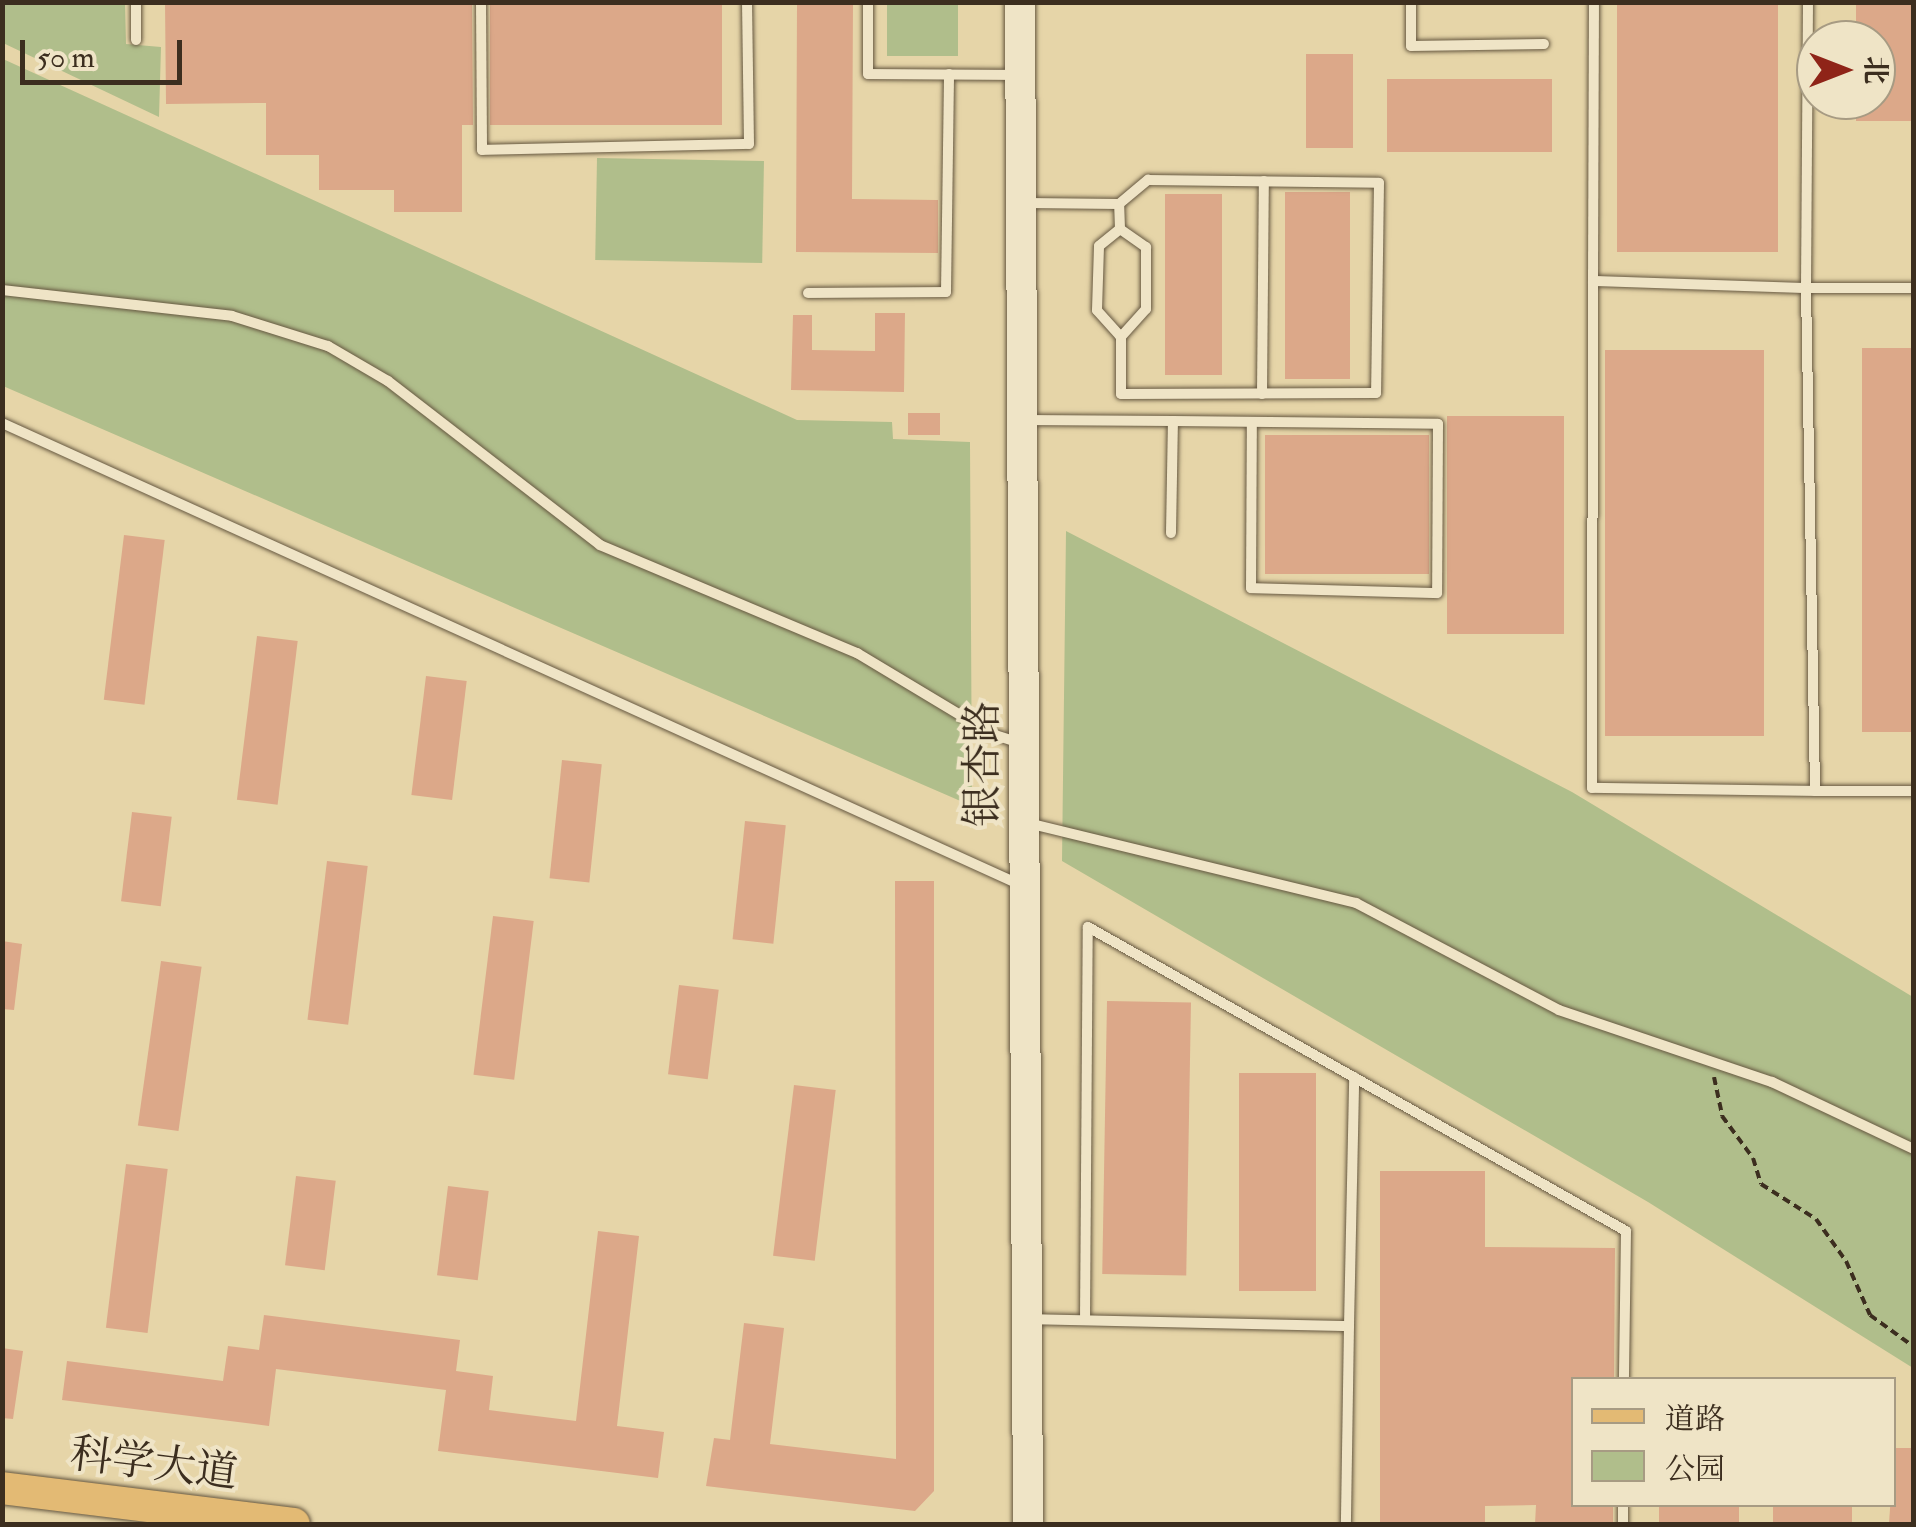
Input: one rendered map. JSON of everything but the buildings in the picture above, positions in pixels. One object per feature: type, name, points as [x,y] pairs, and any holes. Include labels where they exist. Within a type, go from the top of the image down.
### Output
[{"type":"main road","name":"科学大道","points":[[2,1488],[294,1524]]},
{"type":"street","name":"银杏路","points":[[1020,2],[1028,1524]]},
{"type":"lane","points":[[136,2],[136,40]]},
{"type":"lane","points":[[481,2],[482,150],[749,144],[747,2]]},
{"type":"lane","points":[[868,2],[868,74],[1020,75]]},
{"type":"lane","points":[[1411,2],[1411,46],[1544,44]]},
{"type":"lane","points":[[1594,2],[1592,788],[1914,792]]},
{"type":"lane","points":[[1808,2],[1806,288],[1815,791]]},
{"type":"lane","points":[[808,293],[946,292],[949,74]]},
{"type":"lane","points":[[1021,202],[1119,204],[1148,180],[1380,182],[1376,393],[1120,394],[1121,337],[1146,309],[1146,248],[1120,229]]},
{"type":"lane","points":[[1262,394],[1264,181]]},
{"type":"lane","points":[[1119,204],[1120,229]]},
{"type":"lane","points":[[1120,229],[1099,246],[1097,310],[1121,337]]},
{"type":"lane","points":[[1593,281],[1914,288]]},
{"type":"lane","points":[[2,290],[232,316],[328,346],[388,381],[600,544],[857,653],[992,734],[1025,744]]},
{"type":"lane","points":[[1023,420],[1173,421],[1438,424],[1438,594],[1251,588],[1252,422]]},
{"type":"lane","points":[[1171,533],[1173,421]]},
{"type":"lane","points":[[2,423],[1026,888]]},
{"type":"lane","points":[[1026,823],[1356,904],[1559,1010],[1710,1060],[1914,1149]]},
{"type":"lane","points":[[1085,1320],[1088,927],[1626,1231],[1624,1377]]},
{"type":"lane","points":[[1346,1524],[1354,1078]]},
{"type":"lane","points":[[1028,1319],[1349,1326]]},
{"type":"path","points":[[1710,1060],[1722,1116],[1746,1146],[1761,1184],[1816,1219],[1846,1262],[1870,1315],[1914,1348]]},
{"type":"green space","points":[[3,3],[125,3],[126,44],[161,47],[159,117],[3,43]]},
{"type":"green space","points":[[887,3],[958,3],[958,56],[887,56]]},
{"type":"green space","points":[[3,59],[797,420],[892,422],[893,439],[970,442],[972,806],[3,386]]},
{"type":"green space","points":[[597,158],[764,161],[762,263],[595,260]]},
{"type":"green space","points":[[1066,531],[1572,792],[1913,997],[1913,1368],[1648,1202],[1062,861]]}]
